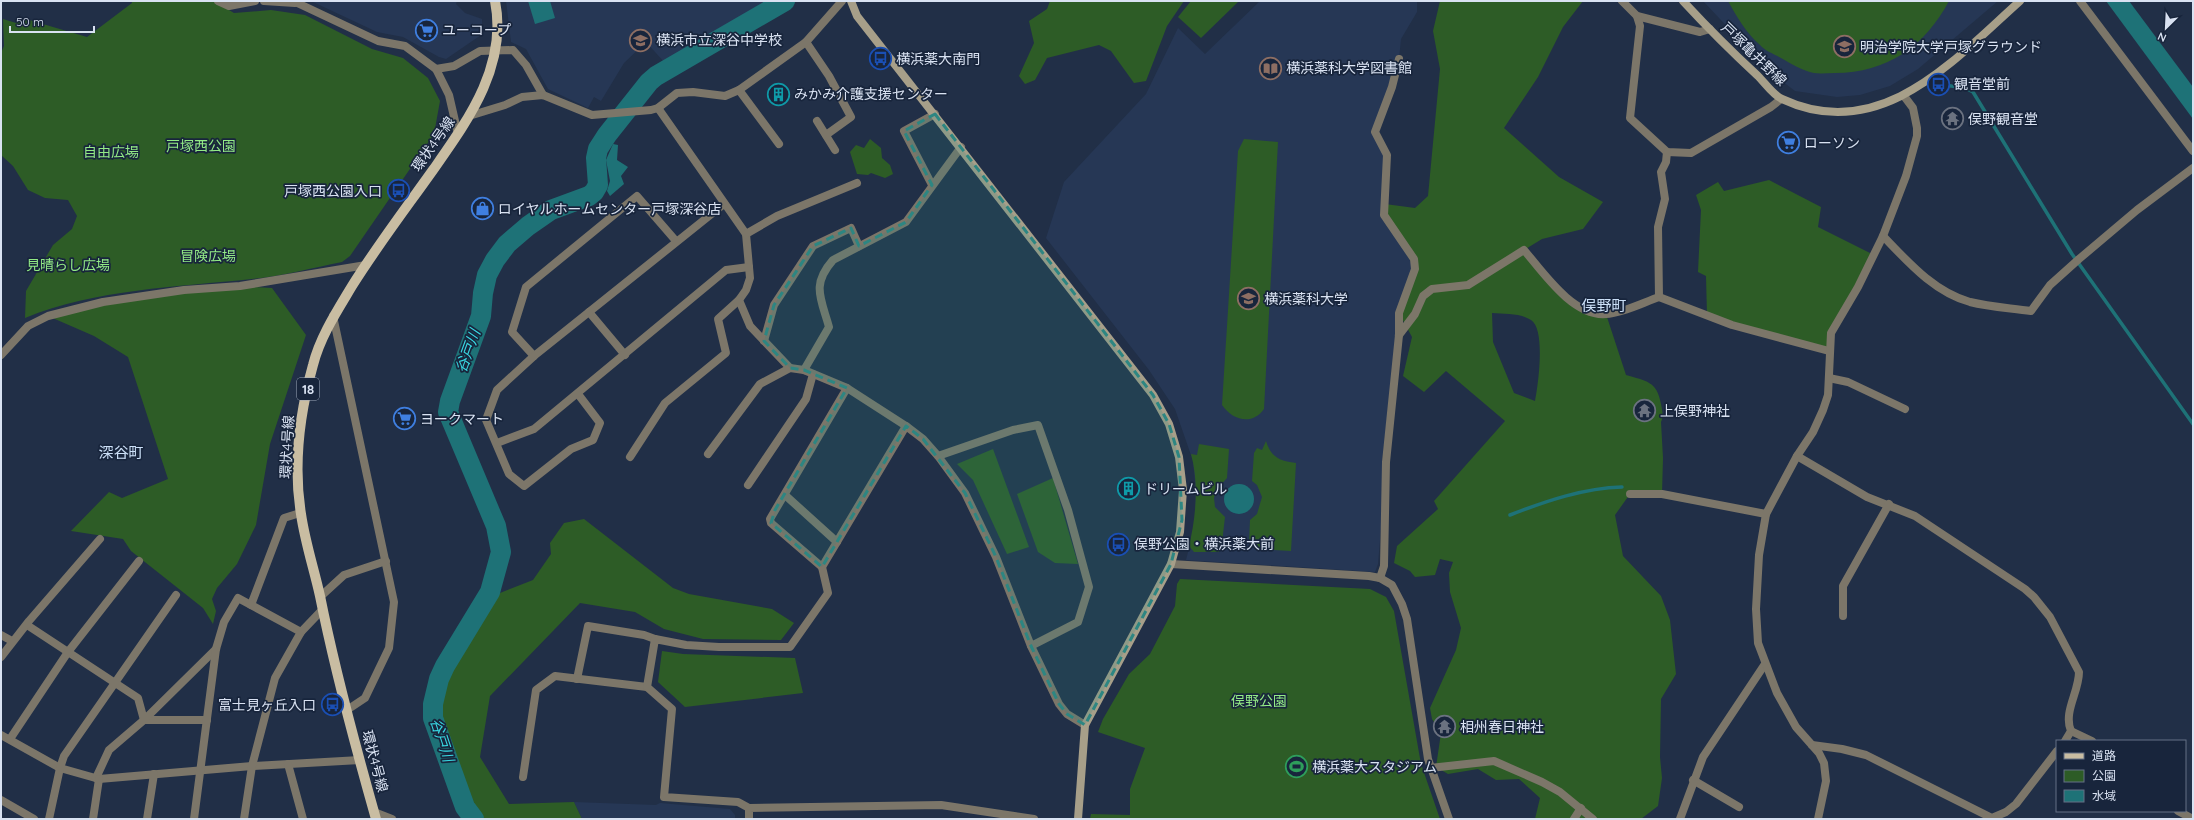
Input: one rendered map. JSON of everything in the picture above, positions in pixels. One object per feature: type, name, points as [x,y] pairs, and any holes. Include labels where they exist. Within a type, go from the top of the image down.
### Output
[{"type":"main road","name":"環状4号線","points":[[375,815],[322,610],[300,513],[298,465],[303,411],[313,363],[334,316],[366,265],[458,134],[487,81],[496,49],[495,1]]},
{"type":"street","points":[[218,1],[229,6],[255,1]]},
{"type":"street","points":[[264,1],[294,2],[378,41],[405,46],[436,69],[449,95],[458,134]]},
{"type":"street","points":[[469,116],[505,105],[522,97],[543,95],[592,115],[619,112],[638,112],[658,108],[677,93],[693,92],[725,96],[739,90],[806,42],[842,1]]},
{"type":"street","points":[[851,1],[857,16],[961,147],[1153,395],[1164,414],[1179,457],[1183,490],[1180,532],[1171,564],[1085,725],[1078,819]]},
{"type":"street","points":[[1622,1],[1637,16],[1640,26],[1630,118],[1667,152],[1691,153],[1771,107],[1781,99]]},
{"type":"street","name":"戸塚亀井野線","points":[[1683,1],[1781,99],[1825,112],[1846,112],[1876,106],[1904,96],[1939,73],[2020,1]]},
{"type":"street","points":[[2080,1],[2193,152]]},
{"type":"street","points":[[1637,16],[1700,32],[1710,29]]},
{"type":"street","points":[[806,42],[829,76],[851,117],[826,135]]},
{"type":"street","points":[[436,69],[454,66],[480,51],[496,49],[513,50],[526,65],[543,95]]},
{"type":"street","points":[[1380,578],[1384,566],[1386,462],[1399,335],[1399,314],[1415,269],[1414,259],[1384,215],[1387,155],[1375,132],[1392,87],[1399,59]]},
{"type":"street","points":[[739,90],[779,144]]},
{"type":"street","points":[[1818,819],[1825,791],[1826,771],[1819,753],[1793,721],[1777,693],[1758,643],[1756,609],[1759,555],[1766,514],[1796,456],[1813,432],[1823,410],[1829,378],[1831,333],[1858,287],[1883,236],[1906,176],[1917,136],[1915,113],[1904,96]]},
{"type":"street","points":[[630,457],[665,403],[726,354],[718,318],[739,300],[746,290],[750,278],[746,234],[658,108]]},
{"type":"street","points":[[932,185],[904,131],[935,114]]},
{"type":"street","points":[[817,121],[835,150]]},
{"type":"street","points":[[804,370],[828,327],[819,288],[821,276],[833,260],[906,222],[961,147]]},
{"type":"street","points":[[1659,297],[1658,227],[1665,199],[1661,172],[1666,162],[1667,152]]},
{"type":"street","points":[[1883,236],[1914,268],[1938,287],[1954,296],[1978,303],[2031,311],[2050,285],[2079,259],[2137,210],[2193,168]]},
{"type":"street","points":[[746,234],[776,216],[857,183]]},
{"type":"street","points":[[534,356],[512,332],[526,286],[637,196],[676,241]]},
{"type":"street","points":[[578,394],[600,423],[594,440],[571,449],[524,486],[510,474],[486,420],[496,390],[534,356],[724,204]]},
{"type":"street","points":[[764,341],[774,305],[813,246],[851,228],[860,246]]},
{"type":"street","points":[[1399,335],[1415,314],[1423,296],[1432,289],[1468,285],[1524,250],[1554,285],[1570,300],[1587,311],[1606,314],[1659,297],[1732,324],[1829,351]]},
{"type":"street","points":[[1,355],[28,326],[48,316],[103,302],[184,290],[240,286],[366,265]]},
{"type":"street","points":[[497,443],[534,429],[726,270],[748,267]]},
{"type":"street","points":[[739,300],[750,326],[790,368]]},
{"type":"street","points":[[589,312],[624,355]]},
{"type":"street","points":[[334,316],[394,602],[389,648],[365,698],[347,710]]},
{"type":"street","points":[[708,454],[760,384],[790,368],[804,370],[847,388],[906,426],[923,439],[938,456],[965,493],[996,557],[1031,646],[1060,704],[1067,714],[1085,725]]},
{"type":"street","points":[[748,485],[806,399],[813,374]]},
{"type":"street","points":[[1829,378],[1848,382],[1905,409]]},
{"type":"street","points":[[577,678],[588,626],[644,635],[655,639],[686,645],[719,647],[790,647],[828,593],[822,567],[771,523],[774,510],[785,495],[847,388]]},
{"type":"street","points":[[938,456],[1013,430],[1038,425],[1068,510],[1090,587],[1078,622],[1031,646]]},
{"type":"street","points":[[822,567],[906,426]]},
{"type":"street","points":[[1796,456],[1867,497],[1889,504],[1915,516],[2007,576],[2034,597],[2053,623],[2079,672],[2079,682],[2069,714],[2068,724],[2071,731],[2090,740]]},
{"type":"street","points":[[1630,494],[1662,494],[1766,514]]},
{"type":"street","points":[[785,495],[837,542]]},
{"type":"street","points":[[1843,616],[1843,586],[1889,504]]},
{"type":"street","points":[[251,605],[284,518],[300,513]]},
{"type":"street","points":[[1,657],[12,641],[100,539]]},
{"type":"street","points":[[320,597],[344,576],[386,560]]},
{"type":"street","points":[[10,739],[68,652],[140,561]]},
{"type":"street","points":[[1171,564],[1380,578],[1392,585],[1399,594],[1407,619],[1430,768],[1449,819]]},
{"type":"street","points":[[49,819],[64,756],[176,595]]},
{"type":"street","points":[[194,819],[216,649],[224,622],[238,598],[301,632]]},
{"type":"street","points":[[244,819],[252,766],[275,678],[301,632],[322,610]]},
{"type":"street","points":[[27,625],[138,698],[144,720]]},
{"type":"street","points":[[1,635],[12,641]]},
{"type":"street","points":[[647,687],[655,639]]},
{"type":"street","points":[[93,819],[98,778],[109,750],[144,720],[216,649]]},
{"type":"street","points":[[1680,819],[1693,780],[1703,757],[1765,664]]},
{"type":"street","points":[[522,776],[536,690],[555,676],[647,687],[672,709],[664,796],[738,802],[749,808],[941,805],[1034,819]]},
{"type":"street","points":[[144,720],[207,720]]},
{"type":"street","points":[[2065,740],[2071,731]]},
{"type":"street","points":[[1,735],[60,768],[98,778],[252,766],[360,760]]},
{"type":"street","points":[[1812,745],[1842,749],[1866,755],[1992,818],[2006,812],[2016,804],[2056,752]]},
{"type":"street","points":[[1430,768],[1494,761],[1542,782],[1560,792],[1593,819]]},
{"type":"street","points":[[288,764],[303,819]]},
{"type":"street","points":[[147,819],[154,774]]},
{"type":"street","points":[[1693,780],[1739,807]]},
{"type":"street","points":[[1,800],[34,819]]},
{"type":"street","points":[[749,808],[749,819]]},
{"type":"street","points":[[1574,819],[1581,808]]},
{"type":"street","points":[[2180,812],[2193,819]]},
{"type":"street","points":[[375,815],[392,819]]},
{"type":"highlighted area","points":[[935,114],[1153,395],[1169,424],[1179,457],[1182,520],[1171,564],[1085,725],[1067,714],[1059,704],[1031,646],[996,557],[965,493],[923,439],[906,426],[822,567],[771,523],[775,510],[847,388],[804,370],[790,368],[764,341],[774,305],[813,246],[851,228],[859,246],[906,222],[932,185],[904,131]]},
{"type":"shaded area","name":"ユーコープ","points":[[311,1],[457,1],[456,4],[465,13],[482,19],[481,35],[446,59],[439,57],[403,37],[377,32]]},
{"type":"shaded area","name":"横浜市立深谷中学校","points":[[506,1],[774,1],[679,53],[665,63],[646,42],[624,63],[601,101],[594,97],[588,108],[548,89],[526,49],[511,42]]},
{"type":"shaded area","name":"横浜薬科大学","points":[[1260,1],[1417,1],[1417,12],[1401,39],[1399,59],[1375,132],[1387,155],[1384,215],[1415,269],[1399,314],[1382,461],[1386,468],[1378,564],[1375,572],[1186,560],[1194,528],[1196,493],[1193,461],[1175,409],[1149,370],[1046,238],[1064,182],[1146,94],[1178,28],[1205,54]]},
{"type":"shaded area","name":"明治学院大学戸塚グラウンド","points":[[1703,1],[1998,1],[1918,69],[1890,86],[1860,95],[1837,97],[1795,91],[1769,71]]},
{"type":"shaded area","points":[[574,802],[656,805],[660,803],[730,809],[735,815],[735,819],[582,819]]},
{"type":"green space","name":"戸塚西公園","points":[[132,1],[214,1],[234,13],[271,10],[305,15],[372,49],[403,58],[428,78],[440,101],[434,134],[350,256],[342,262],[274,276],[166,287],[108,295],[52,308],[25,318],[26,291],[53,245],[72,229],[77,216],[68,200],[45,198],[28,190],[13,166],[1,155],[1,53],[4,46],[3,19],[16,23],[19,17],[87,37],[132,3]]},
{"type":"green space","points":[[1050,1],[1184,1],[1167,26],[1146,81],[1134,83],[1111,51],[1099,45],[1047,58],[1035,80],[1025,84],[1019,76],[1034,43],[1029,21],[1047,9]]},
{"type":"green space","points":[[1191,1],[1239,1],[1201,38],[1178,17]]},
{"type":"green space","points":[[1440,1],[1583,1],[1563,27],[1538,77],[1504,128],[1559,177],[1603,202],[1583,229],[1542,239],[1524,250],[1569,301],[1606,314],[1626,375],[1650,383],[1657,391],[1661,404],[1663,415],[1661,422],[1663,458],[1662,494],[1630,494],[1615,515],[1623,556],[1661,596],[1670,620],[1676,674],[1661,699],[1660,757],[1662,778],[1658,806],[1641,819],[1535,819],[1540,798],[1519,779],[1496,780],[1478,769],[1448,774],[1436,767],[1441,733],[1432,719],[1430,708],[1456,650],[1461,628],[1450,592],[1449,573],[1453,562],[1440,559],[1435,575],[1415,577],[1410,571],[1394,563],[1397,546],[1438,509],[1434,501],[1505,421],[1446,371],[1424,392],[1403,376],[1412,337],[1399,313],[1415,268],[1384,215],[1385,204],[1415,208],[1428,196],[1440,69],[1433,31]],"holes":[[[1492,313],[1522,316],[1531,320],[1536,325],[1540,346],[1540,358],[1535,401],[1514,393],[1493,342]]]},
{"type":"green space","name":"明治学院大学戸塚グラウンド","points":[[1728,1],[1949,1],[1939,17],[1916,44],[1888,62],[1854,72],[1814,73],[1801,69],[1764,49],[1746,30]]},
{"type":"green space","points":[[870,139],[881,148],[882,158],[890,165],[893,174],[885,178],[871,173],[868,175],[857,174],[850,152],[856,145],[864,148]]},
{"type":"green space","points":[[1244,139],[1278,142],[1264,409],[1254,418],[1248,419],[1242,419],[1231,414],[1222,405],[1238,151]]},
{"type":"green space","points":[[1769,180],[1821,207],[1818,227],[1874,255],[1837,323],[1829,351],[1707,315],[1706,276],[1698,272],[1701,210],[1696,195],[1718,182],[1724,191]]},
{"type":"green space","points":[[240,286],[272,288],[306,335],[270,444],[256,525],[237,564],[217,588],[212,599],[216,611],[213,624],[203,608],[131,551],[123,539],[71,531],[109,492],[122,498],[168,479],[128,357],[94,336],[48,316],[103,302]]},
{"type":"green space","points":[[1266,441],[1270,451],[1276,457],[1285,461],[1296,463],[1291,551],[1257,549],[1258,545],[1249,543],[1250,520],[1257,514],[1262,497],[1257,485],[1252,481],[1254,453],[1257,448],[1262,450]]},
{"type":"green space","points":[[1199,444],[1229,449],[1227,478],[1217,489],[1214,498],[1215,507],[1225,517],[1222,543],[1218,546],[1219,552],[1194,552],[1189,546],[1196,500],[1195,477],[1191,454],[1197,455]]},
{"type":"green space","points":[[993,449],[1029,547],[1007,554],[973,480],[957,464]]},
{"type":"green space","points":[[1053,478],[1078,564],[1055,563],[1038,552],[1017,494]]},
{"type":"green space","points":[[584,519],[673,588],[689,594],[772,609],[794,623],[781,640],[703,639],[664,629],[635,612],[580,603],[490,696],[480,757],[509,804],[574,802],[582,819],[474,819],[465,807],[438,714],[438,706],[443,682],[495,595],[533,580],[551,554],[550,543],[564,523]]},
{"type":"green space","name":"俣野公園","points":[[1180,579],[1370,589],[1386,597],[1394,611],[1421,764],[1440,819],[1090,819],[1091,814],[1130,815],[1130,789],[1145,748],[1098,732],[1103,719],[1129,674],[1150,654],[1175,606],[1177,584]]},
{"type":"green space","points":[[662,651],[683,654],[795,658],[803,693],[685,707],[658,682]]},
{"type":"water","points":[[528,1],[550,1],[555,18],[535,24]]},
{"type":"water","points":[[2106,1],[2129,1],[2193,87],[2193,119]]},
{"type":"water","points":[[613,144],[618,145],[617,160],[628,167],[621,176],[624,184],[610,196],[607,191],[610,181],[606,160]]},
{"type":"water","points":[[1239,484],[1245,485],[1253,493],[1253,505],[1245,513],[1239,514],[1233,513],[1225,505],[1224,499],[1225,493],[1233,485]]},
{"type":"waterway","name":"谷戸川","points":[[474,819],[465,807],[433,718],[433,704],[439,679],[445,666],[490,592],[501,552],[496,526],[448,412],[450,401],[481,316],[483,293],[487,275],[495,260],[507,244],[528,226],[551,210],[589,196],[594,192],[598,185],[596,158],[598,149],[607,135],[649,82],[656,76],[785,1]]},
{"type":"waterway","points":[[1944,85],[1965,88],[1973,92],[2072,254],[2193,424]]},
{"type":"waterway","points":[[1510,515],[1565,496],[1594,490],[1622,487]]},
{"type":"place","name":"ユーコープ","points":[[427,30]]},
{"type":"place","name":"横浜市立深谷中学校","points":[[641,40]]},
{"type":"place","name":"明治学院大学戸塚グラウンド","points":[[1845,47]]},
{"type":"place","name":"横浜薬大南門","points":[[881,59]]},
{"type":"place","name":"横浜薬科大学図書館","points":[[1270,68]]},
{"type":"place","name":"観音堂前","points":[[1939,84]]},
{"type":"place","name":"みかみ介護支援センター","points":[[778,94]]},
{"type":"place","name":"俣野観音堂","points":[[1952,119]]},
{"type":"place","name":"ローソン","points":[[1789,143]]},
{"type":"place","name":"戸塚西公園入口","points":[[398,191]]},
{"type":"place","name":"ロイヤルホームセンター戸塚深谷店","points":[[482,209]]},
{"type":"place","name":"横浜薬科大学","points":[[1249,299]]},
{"type":"place","name":"上俣野神社","points":[[1645,411]]},
{"type":"place","name":"ヨークマート","points":[[405,419]]},
{"type":"place","name":"ドリームビル","points":[[1129,489]]},
{"type":"place","name":"俣野公園・横浜薬大前","points":[[1119,544]]},
{"type":"place","name":"富士見ヶ丘入口","points":[[332,705]]},
{"type":"place","name":"相州春日神社","points":[[1445,727]]},
{"type":"place","name":"横浜薬大スタジアム","points":[[1296,767]]},
{"type":"district","name":"俣野町","points":[[1604,306]]},
{"type":"district","name":"深谷町","points":[[121,453]]},
{"type":"park label","name":"自由広場","points":[[111,152]]},
{"type":"park label","name":"冒険広場","points":[[208,256]]},
{"type":"park label","name":"見晴らし広場","points":[[68,265]]}]
